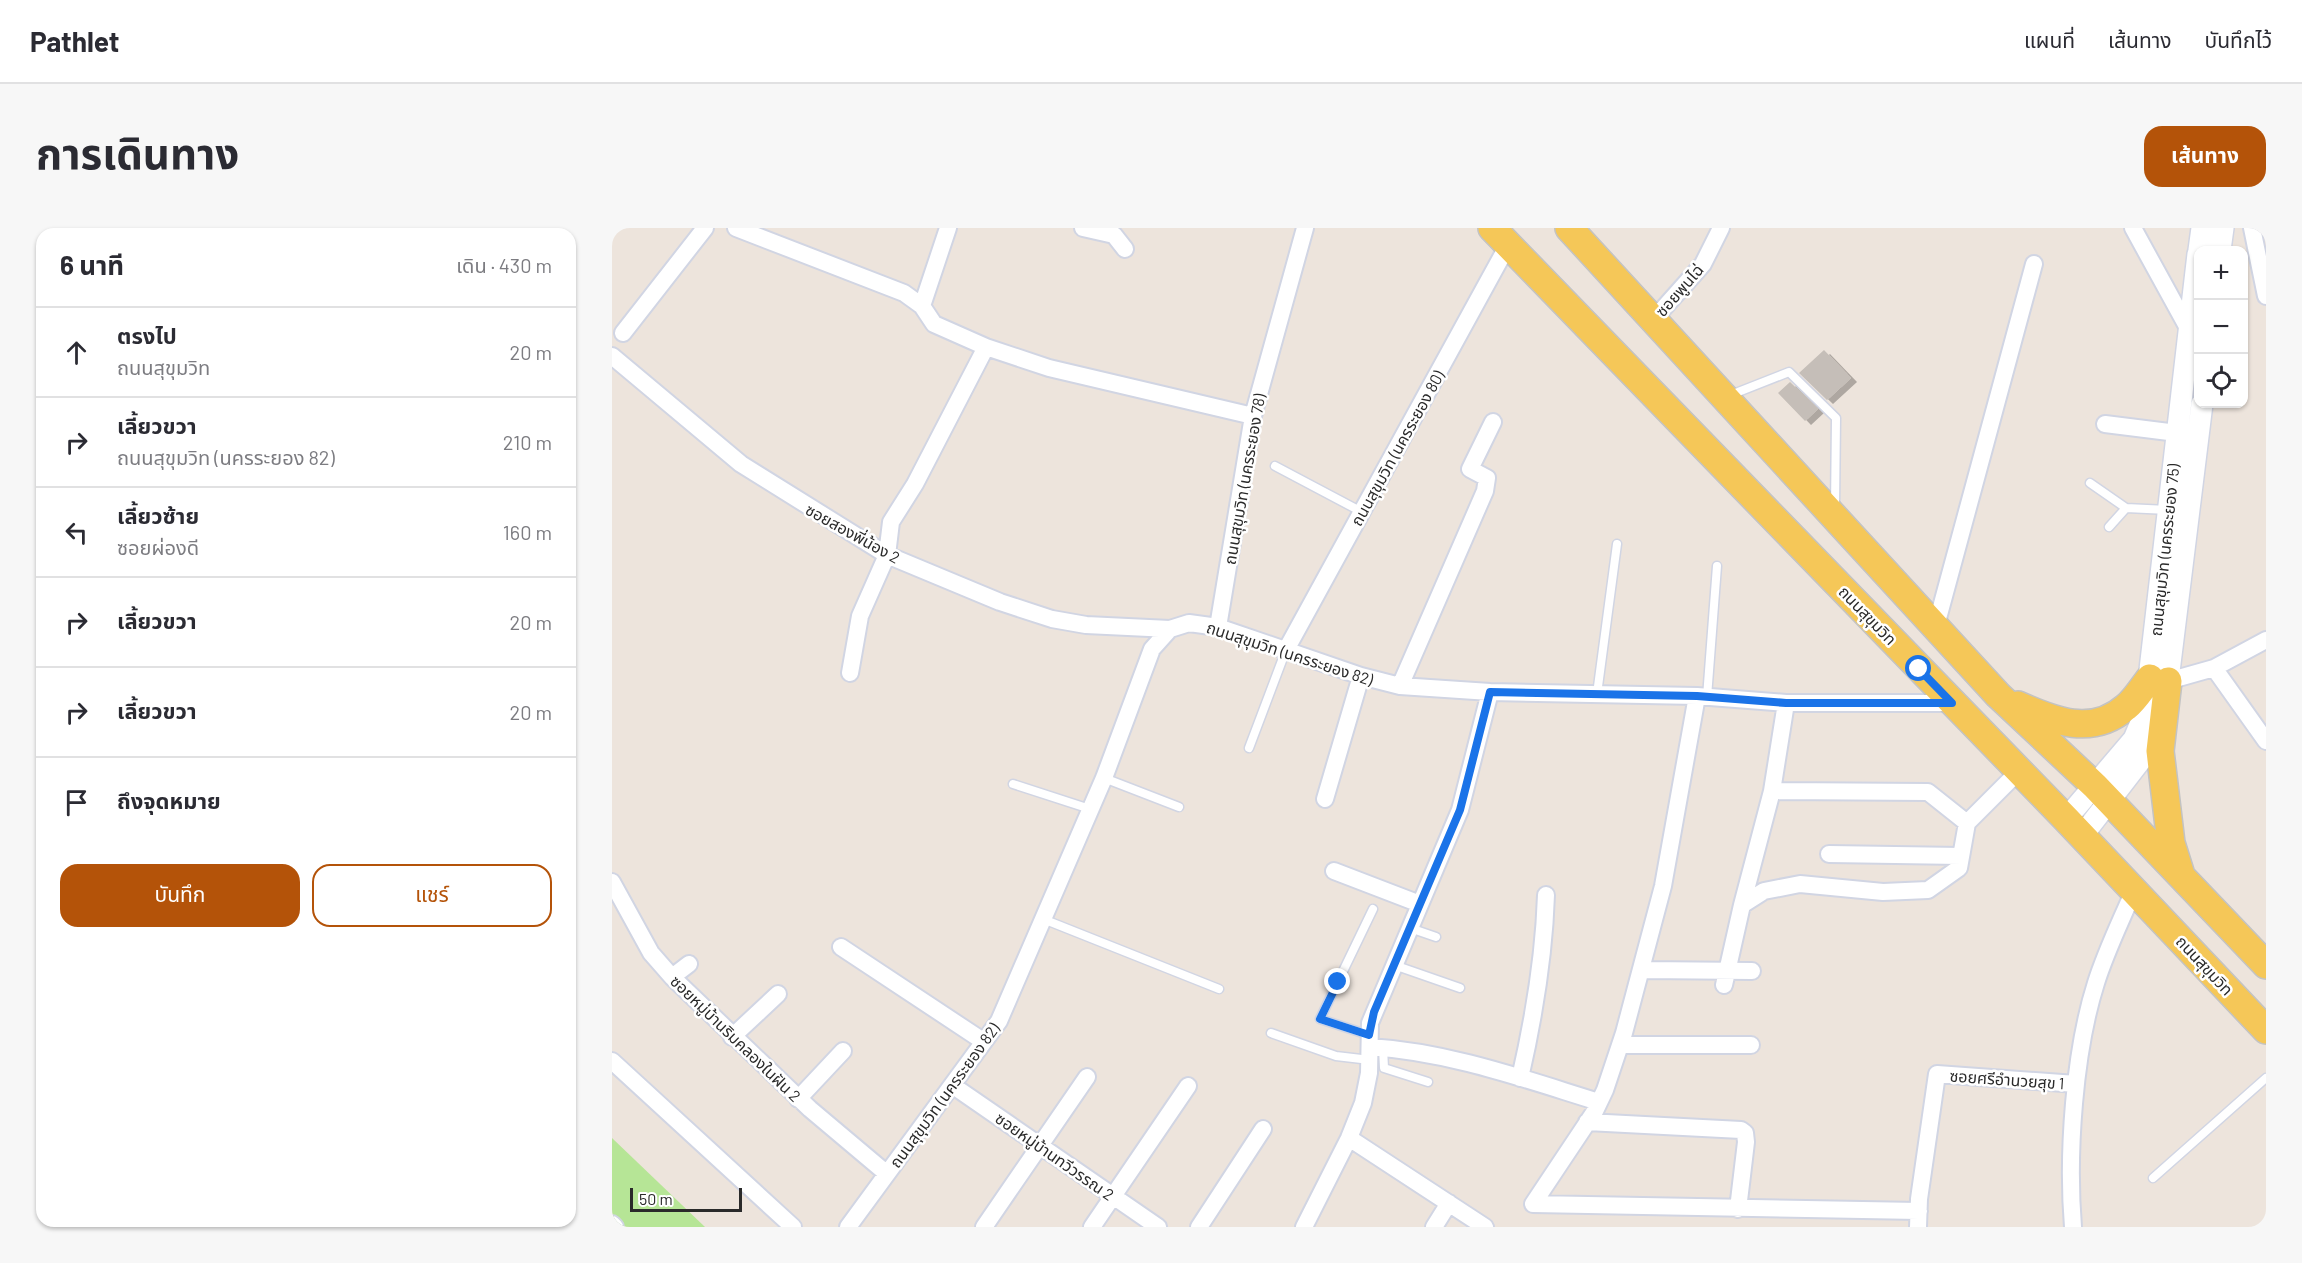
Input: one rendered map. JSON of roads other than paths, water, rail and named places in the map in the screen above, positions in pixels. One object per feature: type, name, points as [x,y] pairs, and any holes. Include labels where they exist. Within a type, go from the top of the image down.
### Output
[{"type":"main road","points":[[1569,228],[1998,695],[2103,794],[2183,882],[2266,965]]},
{"type":"main road","name":"ถนนสุขุมวิท","points":[[1500,236],[2074,827],[2266,1030]]},
{"type":"main road","points":[[1998,695],[2051,720],[2072,725],[2094,724],[2114,716],[2159,680]]},
{"type":"main road","points":[[2159,680],[2160,751],[2171,843],[2183,882]]},
{"type":"street","points":[[623,333],[705,228]]},
{"type":"street","points":[[736,228],[893,288],[921,306],[934,324],[986,347],[1049,368],[1253,416]]},
{"type":"street","points":[[921,306],[948,228]]},
{"type":"street","points":[[1083,228],[1114,235],[1125,249]]},
{"type":"street","name":"ถนนสุขุมวิท (นครระยอง 78)","points":[[1218,627],[1253,416],[1305,228]]},
{"type":"street","name":"ซอยพูนไฉ่","points":[[1653,320],[1703,264],[1721,228]]},
{"type":"street","points":[[2133,228],[2189,330]]},
{"type":"street","name":"ถนนสุขุมวิท (นครระยอง 75)","points":[[2200,246],[2202,228]]},
{"type":"street","points":[[2221,246],[2223,228]]},
{"type":"street","points":[[2252,228],[2266,296]]},
{"type":"street","name":"ถนนสุขุมวิท (นครระยอง 80)","points":[[1286,650],[1362,512],[1500,236]]},
{"type":"street","points":[[1936,626],[2034,264]]},
{"type":"street","name":"ถนนสุขุมวิท (นครระยอง 75)","points":[[2074,827],[2103,794],[2151,748],[2162,718],[2159,680],[2169,510],[2194,291]]},
{"type":"street","points":[[850,673],[860,616],[887,555],[891,522],[915,484],[986,347]]},
{"type":"street","name":"ซอยสองพี่น้อง 2","points":[[612,356],[741,464],[810,510],[887,555],[1043,617],[1086,625],[1170,629]]},
{"type":"street","name":"ถนนสุขุมวิท (นครระยอง 75)","points":[[2159,680],[2201,408]]},
{"type":"street","points":[[1400,686],[1485,491],[1487,478],[1470,469],[1493,422]]},
{"type":"street","points":[[2105,424],[2177,433]]},
{"type":"street","name":"ถนนสุขุมวิท (นครระยอง 82)","points":[[848,1227],[999,1021],[1104,778],[1152,649],[1170,629],[1189,622],[1218,627],[1361,676],[1400,686],[1490,692],[1702,696],[1786,703],[1952,703]]},
{"type":"street","points":[[2159,680],[2214,668],[2266,640]]},
{"type":"street","points":[[2214,668],[2266,741]]},
{"type":"street","points":[[1324,799],[1361,676]]},
{"type":"street","points":[[1304,1227],[1349,1138],[1368,1087],[1373,1048],[1370,1023],[1460,810],[1490,692]]},
{"type":"street","points":[[1702,696],[1663,886],[1643,970],[1621,1044],[1599,1102],[1533,1203],[1738,1209],[1918,1219]]},
{"type":"street","points":[[1726,977],[1772,791],[1786,703]]},
{"type":"street","points":[[1742,905],[1764,891],[1800,884],[1882,892],[1928,890],[1959,868],[1967,823],[2019,771]]},
{"type":"street","points":[[1772,791],[1928,792],[1967,823]]},
{"type":"street","points":[[1829,854],[1961,856]]},
{"type":"street","points":[[1334,871],[1420,904]]},
{"type":"street","name":"ซอยหมู่บ้านริมคลองในฝัน 2","points":[[612,882],[651,953],[672,977],[798,1099],[886,1173]]},
{"type":"street","points":[[2073,1227],[2071,1203],[2076,1084],[2095,985],[2134,890]]},
{"type":"street","points":[[1520,1078],[1535,1012],[1545,941],[1546,895]]},
{"type":"street","points":[[841,947],[983,1041]]},
{"type":"street","points":[[672,977],[689,964]]},
{"type":"street","points":[[1643,970],[1726,977],[1752,971]]},
{"type":"street","points":[[732,1037],[778,994]]},
{"type":"street","points":[[1621,1044],[1751,1045]]},
{"type":"street","points":[[1373,1048],[1433,1053],[1599,1102]]},
{"type":"street","points":[[798,1099],[843,1051]]},
{"type":"street","points":[[612,1060],[792,1227]]},
{"type":"street","name":"ซอยศรีอำนวยสุข 1","points":[[1918,1219],[1937,1074],[2076,1084]]},
{"type":"street","points":[[984,1227],[1087,1077]]},
{"type":"street","name":"ซอยหมู่บ้านทวีวรรณ 2","points":[[952,1084],[1039,1147],[1158,1227]]},
{"type":"street","points":[[1092,1227],[1188,1086]]},
{"type":"street","points":[[1587,1122],[1745,1132],[1746,1142],[1738,1209]]},
{"type":"street","points":[[1199,1227],[1263,1129]]},
{"type":"street","points":[[1349,1138],[1485,1227]]},
{"type":"street","points":[[1434,1227],[1449,1203]]},
{"type":"lane","points":[[1725,397],[1789,372],[1836,418],[1835,517]]},
{"type":"lane","points":[[1275,466],[1362,512]]},
{"type":"lane","points":[[2091,483],[2126,508],[2169,510]]},
{"type":"lane","points":[[2109,527],[2126,508]]},
{"type":"lane","points":[[1597,694],[1617,544]]},
{"type":"lane","points":[[1702,696],[1717,566]]},
{"type":"lane","points":[[1249,748],[1286,650]]},
{"type":"lane","points":[[1104,778],[1179,807]]},
{"type":"lane","points":[[1013,784],[1090,809]]},
{"type":"lane","points":[[1372,909],[1320,1019],[1373,1048],[1384,1068],[1428,1082]]},
{"type":"lane","points":[[1043,919],[1219,989]]},
{"type":"lane","points":[[1410,928],[1436,938]]},
{"type":"lane","points":[[1394,965],[1460,988]]},
{"type":"lane","points":[[1271,1033],[1336,1056],[1373,1048]]},
{"type":"lane","points":[[2153,1178],[2266,1078]]}]
